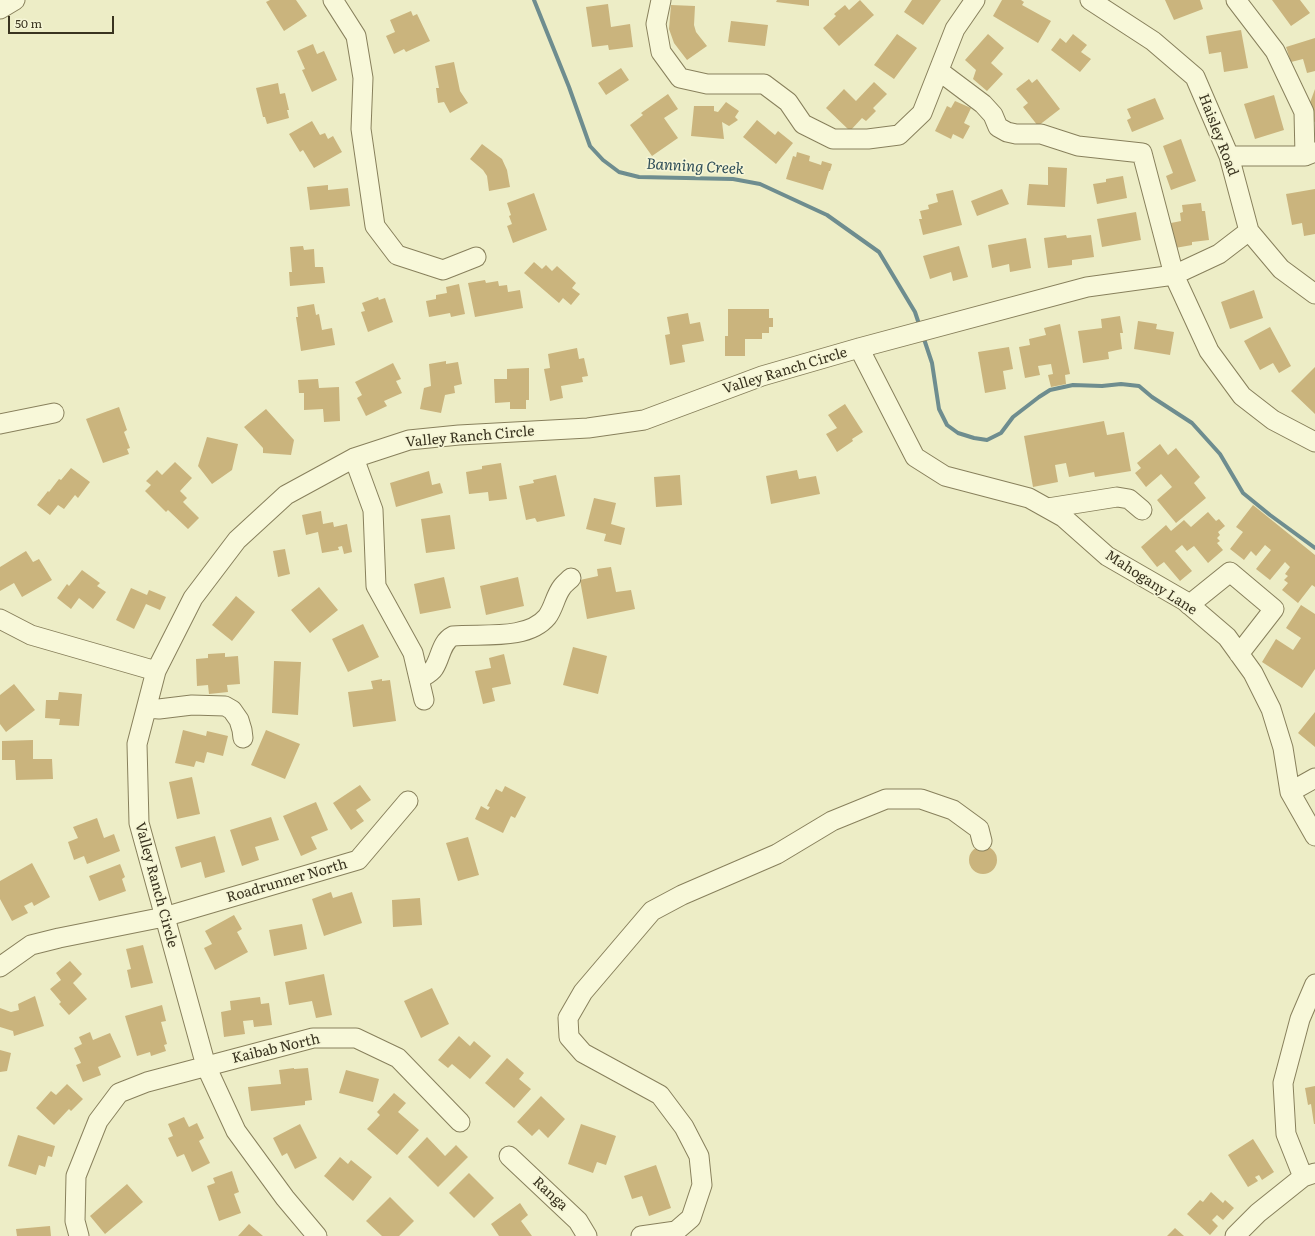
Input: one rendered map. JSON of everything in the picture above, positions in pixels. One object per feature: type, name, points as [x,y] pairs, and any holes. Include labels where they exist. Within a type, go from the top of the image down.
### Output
[{"type":"street","points":[[0,9],[15,0]]},
{"type":"street","points":[[333,0],[356,36],[362,78],[361,129],[375,226],[397,255],[443,270],[476,257]]},
{"type":"street","points":[[661,0],[656,24],[662,52],[680,78],[707,84],[764,84],[788,102],[803,124],[833,139],[868,139],[899,134],[922,113],[955,29],[975,0]]},
{"type":"street","name":"Haisley Road","points":[[1090,0],[1153,41],[1195,76],[1229,156],[1248,231],[1281,269],[1315,294]]},
{"type":"street","points":[[1229,156],[1310,154],[1304,112],[1275,51],[1236,0]]},
{"type":"street","points":[[938,71],[983,104],[993,115],[998,127],[1007,132],[1016,134],[1041,134],[1078,146],[1142,153],[1174,275],[1209,351],[1242,396],[1273,420],[1315,442]]},
{"type":"street","name":"Valley Ranch Circle","points":[[317,1236],[285,1198],[236,1131],[206,1066],[139,823],[137,744],[156,671],[193,598],[237,540],[286,495],[354,458],[409,440],[459,435],[588,428],[644,420],[762,376],[859,348],[1087,287],[1174,275],[1219,254],[1248,231]]},
{"type":"street","name":"Mahogany Lane","points":[[859,348],[915,457],[945,476],[1029,498],[1048,508],[1063,517],[1108,556],[1190,605],[1227,637],[1253,673],[1271,709],[1283,748],[1290,792]]},
{"type":"street","points":[[0,424],[54,413]]},
{"type":"street","points":[[354,458],[373,510],[376,586],[412,653],[424,700]]},
{"type":"street","points":[[1048,508],[1117,497],[1130,499],[1142,510]]},
{"type":"street","points":[[1190,605],[1230,572],[1274,609],[1239,654]]},
{"type":"street","points":[[419,679],[428,674],[434,668],[447,638],[453,636],[517,633],[541,623],[548,615],[562,586],[571,578]]},
{"type":"street","points":[[0,619],[31,635],[156,671]]},
{"type":"street","points":[[147,708],[159,709],[192,705],[225,706],[232,710],[239,720],[243,738]]},
{"type":"street","points":[[1315,778],[1290,792],[1315,836]]},
{"type":"street","points":[[641,1236],[676,1231],[691,1218],[702,1185],[699,1156],[684,1127],[660,1095],[583,1053],[569,1037],[568,1018],[583,992],[652,911],[682,895],[777,854],[832,821],[886,799],[920,799],[953,810],[979,829],[982,841]]},
{"type":"street","name":"Roadrunner North","points":[[0,967],[31,946],[59,938],[164,917],[358,860],[408,801]]},
{"type":"street","points":[[1235,1236],[1258,1213],[1309,1175],[1286,1134],[1283,1083],[1300,1019],[1315,985]]},
{"type":"street","name":"Kaibab North","points":[[79,1236],[75,1221],[76,1176],[98,1121],[119,1093],[147,1082],[313,1038],[356,1038],[398,1058],[460,1122]]},
{"type":"street","name":"Ranga","points":[[509,1156],[578,1221],[586,1236]]},
{"type":"building","points":[[270,0],[296,0],[307,16],[284,31],[266,2]]},
{"type":"building","points":[[777,0],[809,0],[809,6],[776,2]]},
{"type":"building","points":[[860,0],[874,15],[839,46],[823,28],[836,16],[834,14],[845,5],[849,10]]},
{"type":"building","points":[[912,0],[941,0],[923,25],[904,12]]},
{"type":"building","points":[[1002,0],[1021,0],[1024,2],[1022,5],[1051,21],[1038,43],[993,16]]},
{"type":"building","points":[[1165,0],[1200,0],[1203,9],[1174,20]]},
{"type":"building","points":[[1272,0],[1300,0],[1310,13],[1291,26]]},
{"type":"building","points":[[608,4],[611,27],[630,24],[633,47],[609,50],[608,45],[592,47],[586,7]]},
{"type":"building","points":[[671,5],[695,6],[694,25],[696,32],[707,46],[687,60],[674,43],[669,29]]},
{"type":"building","points":[[411,11],[413,16],[417,14],[430,41],[406,52],[404,49],[394,54],[386,36],[395,32],[390,20]]},
{"type":"building","points":[[731,21],[768,25],[765,46],[728,42]]},
{"type":"building","points":[[1241,30],[1248,68],[1224,72],[1221,52],[1209,54],[1206,36]]},
{"type":"building","points":[[897,34],[917,48],[894,79],[874,65]]},
{"type":"building","points":[[988,34],[1004,48],[991,63],[1003,74],[987,91],[973,79],[976,70],[965,60]]},
{"type":"building","points":[[1073,34],[1087,45],[1081,52],[1091,59],[1080,72],[1051,50],[1060,38],[1066,43]]},
{"type":"building","points":[[1315,38],[1315,71],[1307,73],[1303,59],[1291,62],[1286,47]]},
{"type":"building","points":[[313,44],[317,54],[324,51],[337,80],[312,92],[302,70],[305,69],[297,51]]},
{"type":"building","points":[[454,62],[460,91],[468,103],[450,113],[444,102],[438,103],[436,88],[439,88],[435,66]]},
{"type":"building","points":[[621,68],[629,80],[606,95],[598,83]]},
{"type":"building","points":[[1029,79],[1032,83],[1037,79],[1060,109],[1038,126],[1023,107],[1028,103],[1016,89]]},
{"type":"building","points":[[874,82],[887,94],[873,108],[876,111],[866,121],[862,118],[850,131],[826,108],[844,89],[856,101]]},
{"type":"building","points":[[278,83],[280,94],[285,93],[289,110],[287,110],[289,118],[267,124],[265,117],[263,117],[256,88]]},
{"type":"building","points":[[1315,89],[1315,122],[1304,119]]},
{"type":"building","points":[[668,94],[678,109],[664,118],[678,138],[652,156],[630,125],[643,115],[641,113]]},
{"type":"building","points":[[1274,95],[1284,130],[1255,139],[1244,104]]},
{"type":"building","points":[[1155,98],[1164,119],[1132,132],[1127,120],[1131,118],[1127,109]]},
{"type":"building","points":[[955,101],[971,108],[964,123],[970,126],[963,139],[953,134],[951,139],[935,131],[947,106],[951,108]]},
{"type":"building","points":[[726,102],[739,111],[735,117],[738,120],[729,126],[722,122],[724,139],[691,136],[694,106],[714,106],[714,111],[718,112]]},
{"type":"building","points":[[757,120],[775,135],[778,131],[793,143],[776,164],[743,137]]},
{"type":"building","points":[[312,121],[320,135],[325,133],[328,139],[333,136],[342,152],[314,168],[303,150],[300,152],[289,134]]},
{"type":"building","points":[[1181,139],[1196,181],[1171,190],[1166,176],[1173,173],[1163,146]]},
{"type":"building","points":[[482,144],[502,159],[507,170],[510,187],[489,191],[487,176],[483,170],[470,159]]},
{"type":"building","points":[[797,152],[810,156],[809,161],[821,165],[822,161],[832,164],[823,190],[786,179],[793,156],[796,157]]},
{"type":"building","points":[[1048,167],[1067,168],[1065,207],[1027,205],[1029,184],[1048,185]]},
{"type":"building","points":[[1123,176],[1127,198],[1097,204],[1093,184],[1106,182],[1106,179]]},
{"type":"building","points":[[328,185],[328,190],[348,188],[350,206],[310,210],[307,187]]},
{"type":"building","points":[[1002,189],[1009,204],[977,216],[971,201]]},
{"type":"building","points":[[1315,189],[1315,234],[1304,236],[1302,223],[1292,225],[1286,194]]},
{"type":"building","points":[[953,190],[962,225],[923,235],[919,219],[922,219],[920,211],[929,209],[928,205],[938,202],[936,194]]},
{"type":"building","points":[[534,193],[547,230],[513,243],[507,226],[512,224],[507,203]]},
{"type":"building","points":[[1201,203],[1202,211],[1205,211],[1209,240],[1192,242],[1192,245],[1175,248],[1171,223],[1181,221],[1180,213],[1183,212],[1182,205]]},
{"type":"building","points":[[1136,212],[1141,240],[1102,247],[1097,219]]},
{"type":"building","points":[[1066,235],[1067,238],[1091,235],[1094,257],[1072,260],[1072,265],[1048,268],[1044,238]]},
{"type":"building","points":[[1026,238],[1031,268],[1010,272],[1009,264],[992,268],[988,245]]},
{"type":"building","points":[[303,246],[304,250],[314,249],[315,267],[323,267],[325,283],[290,286],[289,272],[292,272],[290,247]]},
{"type":"building","points":[[959,246],[968,277],[953,281],[951,272],[930,279],[923,256]]},
{"type":"building","points":[[534,262],[542,269],[546,265],[552,271],[557,266],[576,283],[572,288],[580,294],[571,305],[563,298],[559,303],[524,273]]},
{"type":"building","points":[[485,280],[486,283],[498,281],[499,286],[507,285],[508,292],[520,290],[523,308],[475,317],[468,283]]},
{"type":"building","points":[[459,284],[465,314],[451,317],[450,313],[429,317],[426,301],[436,299],[436,295],[447,293],[446,287]]},
{"type":"building","points":[[1254,290],[1263,318],[1230,329],[1221,302]]},
{"type":"building","points":[[378,297],[379,300],[385,298],[393,322],[368,332],[361,312],[365,311],[362,303]]},
{"type":"building","points":[[314,304],[316,315],[319,314],[322,330],[332,328],[335,345],[301,351],[296,317],[298,317],[297,307]]},
{"type":"building","points":[[728,309],[769,309],[769,318],[773,318],[773,327],[769,327],[769,333],[762,333],[762,339],[745,339],[745,356],[725,356],[725,336],[728,336]]},
{"type":"building","points":[[688,313],[690,324],[700,322],[704,341],[682,345],[685,362],[670,365],[665,335],[670,334],[667,317]]},
{"type":"building","points":[[1120,316],[1123,333],[1120,333],[1122,349],[1108,352],[1109,359],[1083,363],[1078,331],[1102,328],[1101,319]]},
{"type":"building","points":[[1138,321],[1157,324],[1156,329],[1174,332],[1170,355],[1134,349]]},
{"type":"building","points":[[1060,324],[1070,374],[1065,375],[1066,384],[1051,387],[1048,375],[1053,374],[1051,364],[1038,366],[1040,375],[1025,378],[1019,347],[1030,345],[1029,339],[1046,335],[1044,328]]},
{"type":"building","points":[[1270,327],[1291,366],[1279,373],[1273,363],[1260,370],[1244,341]]},
{"type":"building","points":[[1009,347],[1013,369],[1003,371],[1006,389],[985,393],[978,352]]},
{"type":"building","points":[[577,348],[579,359],[584,358],[588,376],[582,377],[583,382],[561,386],[563,398],[550,401],[544,369],[550,368],[548,354]]},
{"type":"building","points":[[446,361],[446,364],[458,362],[462,384],[454,386],[455,393],[445,395],[441,413],[420,409],[424,388],[431,386],[429,364]]},
{"type":"building","points":[[393,363],[401,379],[396,381],[402,393],[384,401],[387,406],[366,416],[357,398],[362,395],[355,382]]},
{"type":"building","points":[[1315,367],[1315,414],[1291,391]]},
{"type":"building","points":[[529,368],[529,400],[526,400],[526,409],[510,409],[510,402],[495,403],[494,379],[507,379],[507,369]]},
{"type":"building","points":[[318,379],[319,388],[339,387],[340,421],[324,422],[323,409],[304,410],[304,393],[299,393],[298,380]]},
{"type":"building","points":[[845,404],[863,432],[837,452],[826,434],[837,428],[828,415]]},
{"type":"building","points":[[119,407],[127,430],[124,432],[130,448],[127,449],[129,454],[103,463],[86,419]]},
{"type":"building","points":[[266,409],[294,440],[291,455],[263,453],[263,448],[244,427]]},
{"type":"building","points":[[1104,421],[1107,435],[1124,432],[1131,471],[1095,477],[1094,472],[1069,477],[1066,463],[1055,465],[1058,482],[1033,487],[1024,436]]},
{"type":"building","points":[[207,437],[238,444],[232,470],[212,484],[198,466]]},
{"type":"building","points":[[1160,444],[1168,455],[1176,448],[1200,477],[1194,483],[1206,498],[1176,523],[1157,500],[1172,487],[1161,474],[1146,487],[1135,473],[1141,468],[1137,463]]},
{"type":"building","points":[[175,462],[192,478],[180,491],[187,498],[183,502],[199,518],[188,529],[168,510],[166,512],[145,491],[151,485],[146,481],[157,470],[162,475]]},
{"type":"building","points":[[501,463],[507,499],[489,501],[488,492],[469,494],[466,472],[482,469],[482,466]]},
{"type":"building","points":[[71,468],[90,482],[78,498],[75,495],[64,509],[58,505],[50,515],[37,505],[59,479],[61,480]]},
{"type":"building","points":[[797,470],[799,479],[816,476],[820,494],[771,504],[766,476]]},
{"type":"building","points":[[429,471],[432,485],[440,483],[443,493],[396,507],[390,483]]},
{"type":"building","points":[[556,475],[565,516],[537,522],[535,518],[526,520],[519,486],[534,483],[533,480]]},
{"type":"building","points":[[680,475],[682,505],[656,507],[654,477]]},
{"type":"building","points":[[594,498],[616,503],[611,524],[625,528],[621,545],[604,541],[606,534],[586,529]]},
{"type":"building","points":[[1253,505],[1315,555],[1315,587],[1312,585],[1298,603],[1282,590],[1288,583],[1284,580],[1288,576],[1285,574],[1290,567],[1285,562],[1270,580],[1256,569],[1271,550],[1265,545],[1256,556],[1251,551],[1244,560],[1230,549],[1243,532],[1236,527]]},
{"type":"building","points":[[321,511],[323,524],[333,522],[334,527],[347,524],[352,552],[344,554],[342,546],[338,547],[339,550],[322,553],[318,532],[306,535],[302,515]]},
{"type":"building","points":[[1208,512],[1216,521],[1219,519],[1225,526],[1218,532],[1220,535],[1217,538],[1220,541],[1217,543],[1223,550],[1208,563],[1194,546],[1187,551],[1182,545],[1175,551],[1192,571],[1180,581],[1164,562],[1157,567],[1141,547],[1166,525],[1171,531],[1184,520],[1191,527]]},
{"type":"building","points":[[450,515],[455,549],[426,553],[421,519]]},
{"type":"building","points":[[285,549],[290,574],[278,577],[273,551]]},
{"type":"building","points":[[26,551],[33,562],[39,559],[52,580],[22,597],[14,583],[0,591],[0,567]]},
{"type":"building","points":[[611,567],[616,592],[631,590],[635,609],[587,619],[580,580],[598,576],[597,569]]},
{"type":"building","points":[[82,570],[100,583],[97,586],[106,592],[93,609],[79,598],[71,609],[57,598],[67,584],[69,586]]},
{"type":"building","points":[[444,577],[451,608],[420,614],[414,584]]},
{"type":"building","points":[[518,577],[524,606],[486,615],[480,586]]},
{"type":"building","points":[[319,587],[338,610],[310,633],[291,610]]},
{"type":"building","points":[[131,588],[147,595],[149,590],[166,597],[160,610],[146,604],[134,629],[116,620]]},
{"type":"building","points":[[236,596],[255,612],[232,641],[212,625]]},
{"type":"building","points":[[1301,605],[1315,614],[1315,669],[1302,688],[1262,662],[1276,639],[1293,650],[1301,638],[1286,628]]},
{"type":"building","points":[[363,624],[379,657],[348,672],[332,639]]},
{"type":"building","points":[[573,647],[607,656],[598,694],[563,685]]},
{"type":"building","points":[[225,653],[225,657],[238,656],[240,684],[227,685],[228,692],[209,694],[208,685],[197,686],[196,659],[208,658],[208,654]]},
{"type":"building","points":[[504,654],[511,684],[492,688],[495,701],[483,704],[475,671],[491,668],[489,658]]},
{"type":"building","points":[[274,661],[301,662],[298,715],[272,713]]},
{"type":"building","points":[[382,679],[382,681],[390,680],[396,721],[353,727],[348,692],[373,689],[371,681]]},
{"type":"building","points":[[14,684],[35,710],[6,732],[0,724],[0,695]]},
{"type":"building","points":[[59,692],[82,694],[79,726],[59,725],[60,719],[45,718],[46,700],[58,700]]},
{"type":"building","points":[[1315,712],[1315,747],[1298,733]]},
{"type":"building","points":[[183,730],[206,736],[207,731],[228,736],[223,756],[207,752],[204,763],[196,761],[194,767],[175,763]]},
{"type":"building","points":[[266,730],[300,744],[285,779],[251,765]]},
{"type":"building","points":[[33,740],[33,759],[52,759],[53,779],[16,780],[15,760],[2,760],[2,741]]},
{"type":"building","points":[[192,777],[200,814],[177,819],[169,782]]},
{"type":"building","points":[[360,785],[371,800],[356,810],[364,821],[351,830],[333,803]]},
{"type":"building","points":[[505,786],[526,797],[515,818],[511,816],[503,833],[475,819],[481,806],[488,810],[490,807],[487,806],[496,789],[502,792]]},
{"type":"building","points":[[316,802],[328,830],[311,837],[317,849],[301,856],[283,816]]},
{"type":"building","points":[[271,817],[279,840],[255,847],[259,860],[242,866],[230,830]]},
{"type":"building","points":[[97,818],[104,838],[114,834],[120,851],[87,864],[84,856],[74,860],[68,842],[78,838],[73,827]]},
{"type":"building","points":[[215,836],[225,872],[205,878],[201,862],[181,868],[175,847]]},
{"type":"building","points":[[468,837],[479,875],[458,881],[446,843]]},
{"type":"building","points":[[983,846],[993,850],[997,860],[993,870],[983,874],[973,870],[969,860],[973,850]]},
{"type":"building","points":[[32,863],[50,897],[34,906],[32,902],[24,906],[28,913],[12,921],[0,899],[0,881]]},
{"type":"building","points":[[120,864],[125,877],[122,879],[126,891],[99,901],[89,876]]},
{"type":"building","points":[[331,892],[333,898],[352,892],[362,923],[324,936],[312,899]]},
{"type":"building","points":[[420,898],[422,925],[393,927],[392,900]]},
{"type":"building","points":[[234,915],[242,929],[237,932],[248,952],[215,970],[204,948],[212,944],[205,931]]},
{"type":"building","points":[[302,924],[307,949],[274,956],[269,930]]},
{"type":"building","points":[[143,945],[153,983],[131,988],[127,970],[131,969],[126,949]]},
{"type":"building","points":[[70,961],[82,974],[73,983],[87,999],[69,1015],[59,1004],[61,1002],[50,989],[61,980],[56,973]]},
{"type":"building","points":[[324,974],[332,1015],[316,1018],[312,1001],[289,1005],[285,982]]},
{"type":"building","points":[[432,988],[449,1024],[421,1038],[404,1001]]},
{"type":"building","points":[[35,996],[44,1026],[14,1036],[13,1031],[0,1027],[0,1008],[11,1012],[19,1010],[18,1004]]},
{"type":"building","points":[[260,997],[261,1004],[269,1003],[272,1025],[254,1027],[253,1020],[243,1021],[245,1034],[224,1037],[221,1012],[231,1010],[230,1001]]},
{"type":"building","points":[[162,1005],[166,1021],[161,1022],[167,1044],[164,1045],[166,1051],[151,1056],[150,1052],[137,1056],[125,1016]]},
{"type":"building","points":[[90,1032],[93,1040],[110,1033],[121,1057],[98,1067],[101,1075],[83,1082],[76,1065],[81,1063],[74,1048],[82,1044],[79,1037]]},
{"type":"building","points":[[459,1036],[470,1046],[474,1041],[491,1056],[470,1079],[452,1064],[448,1068],[438,1060]]},
{"type":"building","points":[[0,1050],[11,1053],[7,1071],[0,1072]]},
{"type":"building","points":[[507,1058],[524,1073],[519,1079],[531,1089],[514,1108],[485,1083]]},
{"type":"building","points":[[308,1068],[312,1100],[305,1101],[305,1105],[251,1111],[248,1087],[281,1084],[279,1070]]},
{"type":"building","points":[[346,1070],[379,1079],[373,1102],[339,1093]]},
{"type":"building","points":[[67,1084],[83,1099],[71,1111],[69,1109],[54,1125],[36,1108],[51,1091],[56,1095]]},
{"type":"building","points":[[1315,1086],[1314,1124],[1311,1104],[1308,1105],[1305,1088]]},
{"type":"building","points":[[394,1093],[406,1103],[398,1112],[419,1130],[397,1155],[367,1129],[380,1115],[377,1112]]},
{"type":"building","points":[[541,1096],[565,1119],[548,1138],[539,1129],[532,1136],[517,1122]]},
{"type":"building","points":[[184,1117],[189,1127],[197,1123],[204,1138],[199,1141],[210,1163],[192,1172],[184,1154],[177,1157],[168,1138],[173,1136],[168,1124]]},
{"type":"building","points":[[300,1124],[317,1158],[295,1169],[287,1153],[282,1156],[273,1138]]},
{"type":"building","points":[[581,1124],[616,1136],[606,1165],[597,1162],[593,1173],[568,1164]]},
{"type":"building","points":[[18,1135],[55,1146],[52,1157],[48,1156],[45,1167],[39,1165],[36,1175],[8,1166]]},
{"type":"building","points":[[427,1137],[445,1156],[456,1145],[468,1157],[438,1187],[408,1157]]},
{"type":"building","points":[[1253,1139],[1274,1172],[1262,1180],[1259,1175],[1255,1177],[1258,1181],[1248,1187],[1228,1155]]},
{"type":"building","points":[[340,1157],[348,1164],[351,1160],[372,1177],[353,1201],[324,1176]]},
{"type":"building","points":[[656,1165],[671,1208],[649,1216],[642,1196],[632,1199],[624,1176]]},
{"type":"building","points":[[232,1171],[239,1192],[234,1194],[241,1213],[219,1221],[207,1186],[215,1183],[213,1178]]},
{"type":"building","points":[[469,1173],[494,1198],[474,1218],[449,1193]]},
{"type":"building","points":[[127,1184],[143,1202],[105,1234],[90,1216]]},
{"type":"building","points":[[1211,1192],[1223,1203],[1225,1200],[1234,1208],[1223,1220],[1217,1215],[1212,1220],[1218,1226],[1210,1235],[1187,1214],[1200,1200],[1203,1202]]},
{"type":"building","points":[[390,1197],[414,1221],[399,1236],[382,1236],[366,1221]]},
{"type":"building","points":[[520,1203],[528,1215],[521,1221],[532,1236],[499,1236],[491,1224]]},
{"type":"building","points":[[249,1224],[263,1236],[238,1236]]},
{"type":"building","points":[[50,1226],[51,1236],[17,1236],[16,1229]]},
{"type":"building","points":[[1175,1228],[1184,1236],[1167,1236]]},
{"type":"waterway","name":"Banning Creek","points":[[534,0],[569,87],[590,146],[603,160],[619,172],[639,177],[733,179],[760,184],[827,215],[879,252],[915,312],[920,327]]},
{"type":"waterway","name":"Banning Creek","points":[[923,336],[932,363],[939,409],[947,425],[958,433],[987,440],[1001,433],[1013,417],[1050,390],[1073,385],[1102,386],[1121,384],[1139,386],[1152,397],[1192,423],[1220,454],[1243,493],[1315,548]]}]
